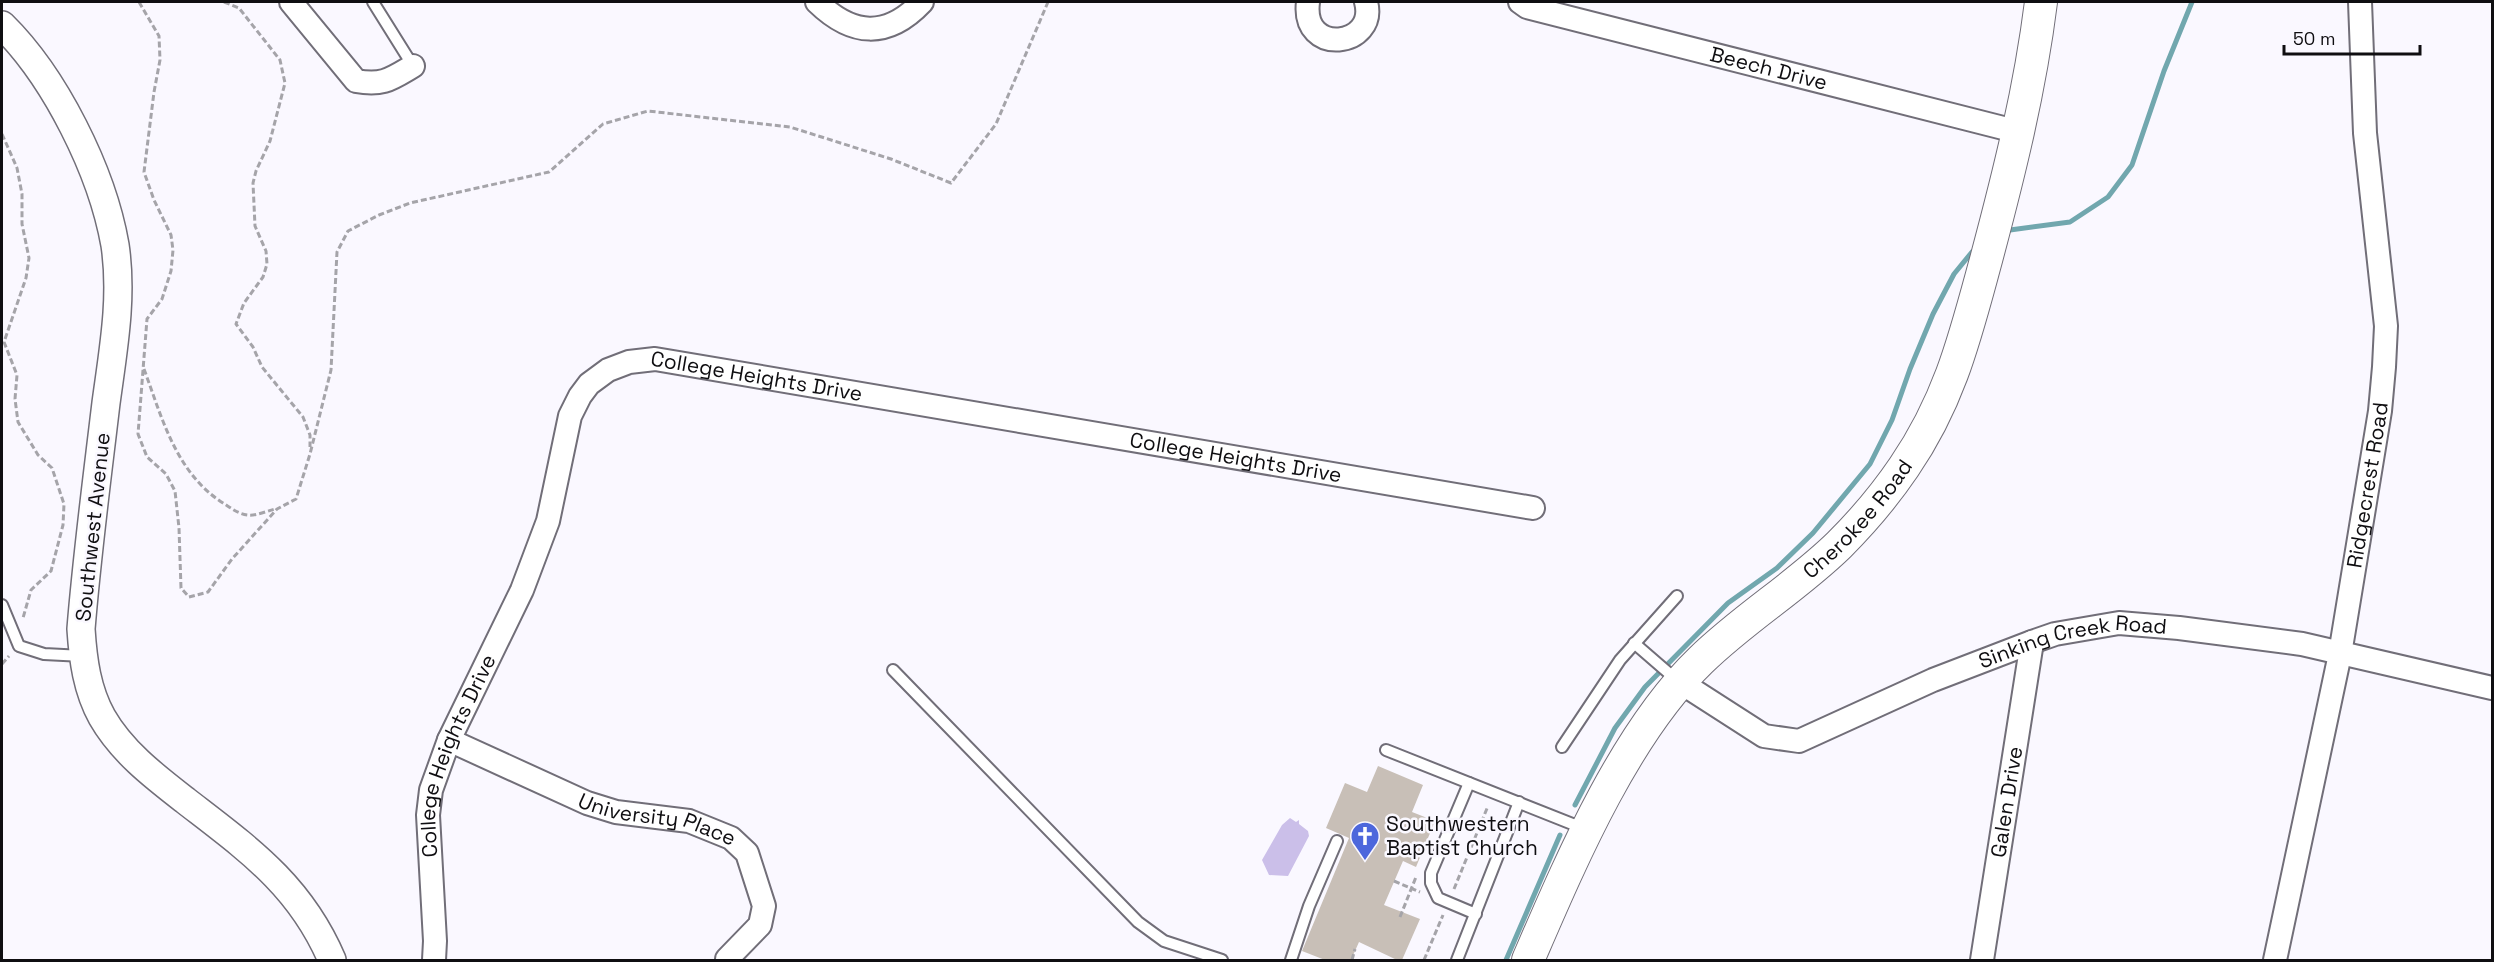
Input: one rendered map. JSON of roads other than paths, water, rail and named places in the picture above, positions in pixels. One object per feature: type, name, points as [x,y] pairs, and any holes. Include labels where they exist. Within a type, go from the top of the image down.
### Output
[{"type":"main road","name":"Cherokee Road","points":[[1528,960],[1588,831],[1628,757],[1680,682],[1723,640],[1838,546],[1872,510],[1925,434],[1944,397],[1966,336],[2019,132],[2041,2]]},
{"type":"street","points":[[291,2],[356,81],[370,84],[385,83],[413,66]]},
{"type":"street","points":[[817,2],[837,20],[860,29],[877,29],[895,24],[922,2]]},
{"type":"street","points":[[1308,2],[1307,13],[1310,24],[1317,33],[1328,39],[1340,40],[1351,37],[1360,30],[1371,4]]},
{"type":"street","name":"Beech Drive","points":[[1520,2],[1527,7],[2019,132]]},
{"type":"street","name":"Ridgecrest Road","points":[[2275,960],[2340,654],[2380,411],[2386,326],[2365,133],[2360,2]]},
{"type":"street","name":"Southwest Avenue","points":[[2,26],[41,73],[70,122],[93,171],[115,246],[118,311],[81,629],[83,656],[97,707],[117,739],[153,776],[250,851],[281,880],[306,910],[332,960]]},
{"type":"street","name":"College Heights Drive","points":[[434,960],[433,879],[428,815],[431,790],[449,740],[522,590],[542,538],[555,494],[570,416],[589,384],[608,370],[629,362],[655,359],[1533,508]]},
{"type":"street","name":"Sinking Creek Road","points":[[1680,682],[1764,736],[1799,741],[1933,680],[2032,642],[2055,634],[2119,623],[2179,628],[2302,644],[2493,688]]},
{"type":"street","name":"Galen Drive","points":[[1982,960],[2032,642]]},
{"type":"street","name":"University Place","points":[[449,740],[587,803],[615,812],[689,821],[731,838],[747,853],[764,906],[760,925],[726,959]]},
{"type":"lane","points":[[373,2],[413,66]]},
{"type":"lane","points":[[1562,747],[1634,643],[1677,596]]},
{"type":"lane","points":[[2,605],[20,646],[44,654],[83,656]]},
{"type":"lane","points":[[1634,643],[1680,682]]},
{"type":"lane","points":[[893,670],[1138,922],[1164,941],[1222,960]]},
{"type":"lane","points":[[1386,750],[1588,831]]},
{"type":"lane","points":[[1469,783],[1431,873],[1431,883],[1438,898],[1476,914]]},
{"type":"lane","points":[[1457,960],[1519,802]]},
{"type":"lane","points":[[1291,960],[1306,915],[1337,841]]},
{"type":"waterway","points":[[2010,230],[2070,222],[2108,197],[2132,165],[2164,71],[2192,2]]},
{"type":"waterway","points":[[1575,805],[1615,728],[1645,687],[1728,603],[1777,568],[1813,533],[1870,464],[1892,420],[1933,314],[1954,274],[1972,252]]},
{"type":"waterway","points":[[1506,960],[1560,835]]},
{"type":"place","name":"Southwestern Baptist Church","points":[[1365,862]]}]
